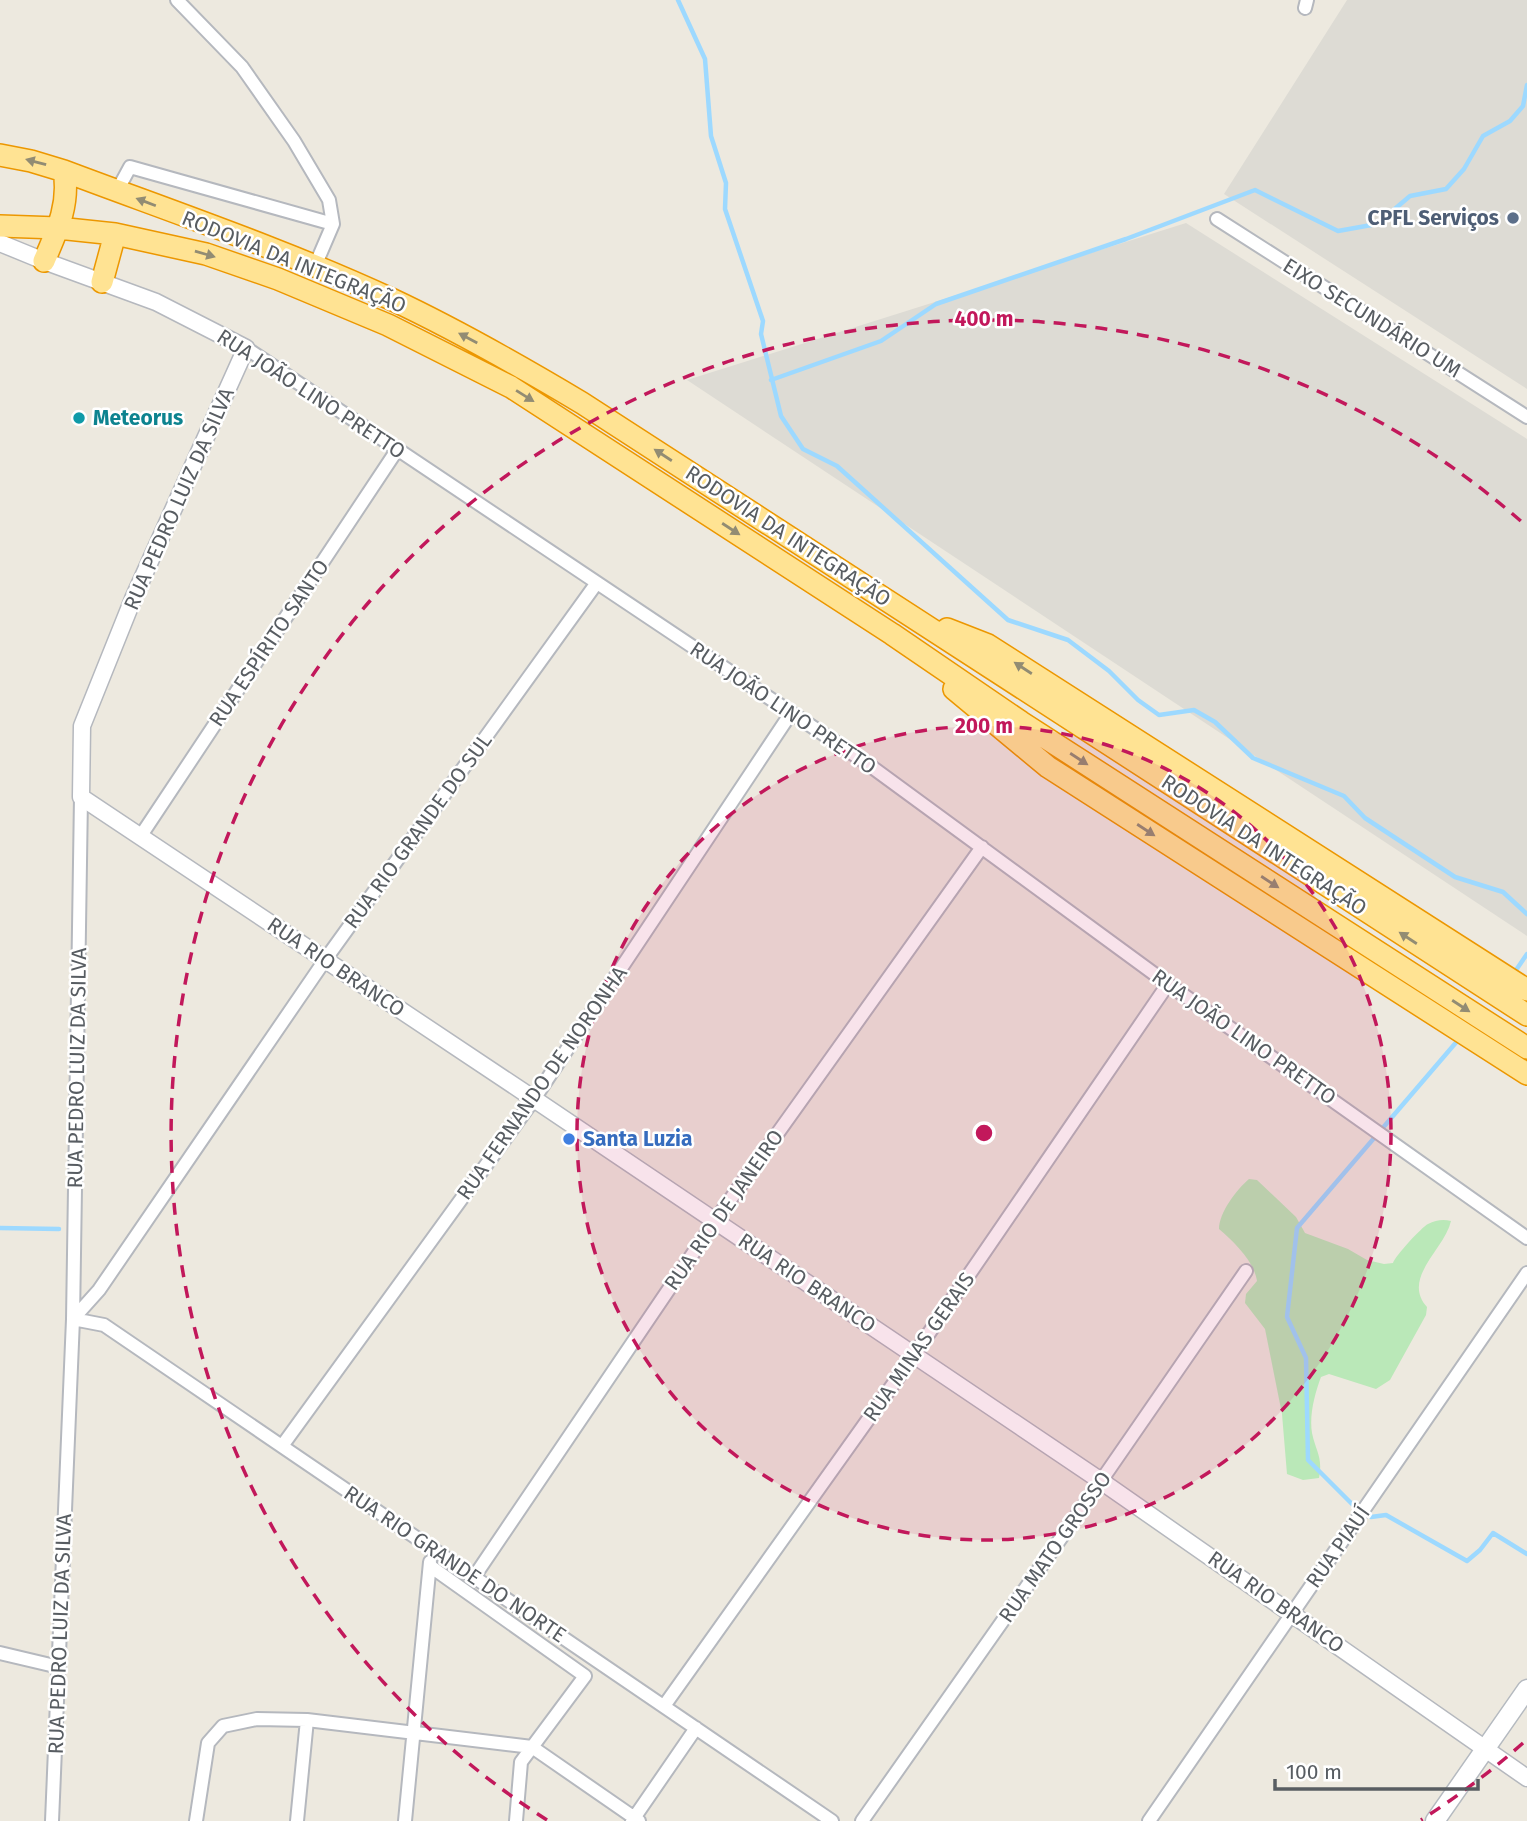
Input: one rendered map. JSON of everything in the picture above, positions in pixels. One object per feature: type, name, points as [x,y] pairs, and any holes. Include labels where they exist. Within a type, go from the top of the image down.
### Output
[{"type":"highway","name":"RODOVIA DA INTEGRAÇÃO","points":[[0,155],[32,160],[64,171],[315,266],[392,299],[518,365],[594,411],[1527,1015]]},
{"type":"highway","points":[[44,261],[66,200],[64,171]]},
{"type":"highway","name":"RODOVIA DA INTEGRAÇÃO","points":[[0,226],[115,234],[206,254],[278,279],[388,325],[511,387],[892,634],[1021,722],[1527,1048]]},
{"type":"highway","points":[[102,282],[115,234]]},
{"type":"highway","points":[[905,612],[988,645],[1527,990]]},
{"type":"highway","points":[[892,634],[986,718],[1048,767],[1527,1074]]},
{"type":"main road","points":[[1435,1821],[1527,1689]]},
{"type":"street","points":[[177,0],[242,67],[287,131],[329,200],[333,224],[315,266]]},
{"type":"street","points":[[117,191],[130,167],[333,224]]},
{"type":"street","name":"EIXO SECUNDÁRIO UM","points":[[1217,219],[1527,416]]},
{"type":"street","name":"RUA JOÃO LINO PRETTO","points":[[0,243],[156,302],[246,348],[865,762],[1168,984],[1527,1238]]},
{"type":"street","name":"RUA PEDRO LUIZ DA SILVA","points":[[52,1821],[73,1319],[82,726],[134,599],[246,348]]},
{"type":"street","name":"RUA ESPÍRITO SANTO","points":[[140,837],[397,450]]},
{"type":"street","name":"RUA RIO GRANDE DO SUL","points":[[73,1319],[99,1290],[325,960],[596,584]]},
{"type":"street","name":"RUA FERNANDO DE NORONHA","points":[[282,1446],[534,1099],[791,713]]},
{"type":"street","name":"RUA RIO BRANCO","points":[[81,797],[1101,1481],[1527,1777]]},
{"type":"street","name":"RUA RIO DE JANEIRO","points":[[474,1577],[715,1221],[982,847]]},
{"type":"street","name":"RUA MINAS GERAIS","points":[[664,1706],[914,1355],[1168,984]]},
{"type":"street","name":"RUA MATO GROSSO","points":[[862,1821],[1245,1271]]},
{"type":"street","name":"RUA PIAUÍ","points":[[1149,1821],[1527,1273]]},
{"type":"street","name":"RUA RIO GRANDE DO NORTE","points":[[73,1319],[104,1325],[832,1821]]},
{"type":"street","points":[[405,1821],[431,1548]]},
{"type":"street","points":[[430,1566],[586,1676],[521,1762],[516,1821]]},
{"type":"street","points":[[0,1653],[59,1667]]},
{"type":"street","points":[[196,1821],[208,1742],[223,1726],[257,1719],[307,1720],[533,1747],[635,1820],[696,1728]]},
{"type":"street","points":[[297,1821],[307,1720]]},
{"type":"shaded area","points":[[1347,0],[1527,0],[1527,389],[1224,194]]},
{"type":"shaded area","points":[[1186,223],[1527,439],[1527,936],[687,380]]},
{"type":"green space","points":[[1249,1179],[1257,1180],[1296,1217],[1305,1233],[1348,1249],[1367,1260],[1384,1264],[1393,1263],[1398,1254],[1428,1224],[1440,1220],[1451,1221],[1422,1274],[1419,1285],[1420,1296],[1427,1307],[1426,1315],[1390,1380],[1376,1389],[1329,1374],[1321,1377],[1311,1419],[1320,1460],[1319,1478],[1303,1480],[1287,1474],[1282,1414],[1265,1329],[1245,1303],[1246,1294],[1257,1281],[1252,1266],[1242,1252],[1219,1229],[1229,1202]]},
{"type":"waterway","points":[[678,0],[705,59],[711,136],[726,183],[725,209],[763,321],[761,334],[781,416],[803,449],[837,466],[1008,620],[1068,640],[1109,671],[1138,700],[1159,715],[1194,710],[1215,722],[1253,758],[1344,796],[1365,818],[1455,877],[1503,892],[1527,914]]},
{"type":"waterway","points":[[771,380],[881,341],[936,304],[1126,239],[1255,190],[1338,231],[1377,224],[1410,196],[1446,189],[1464,169],[1483,136],[1510,121],[1523,106],[1527,85]]},
{"type":"waterway","points":[[1514,973],[1527,954]]},
{"type":"waterway","points":[[1357,1509],[1308,1460],[1306,1358],[1287,1317],[1297,1228],[1459,1039]]},
{"type":"waterway","points":[[0,1228],[59,1229]]},
{"type":"waterway","points":[[1371,1517],[1386,1515],[1467,1561],[1493,1533],[1527,1554]]},
{"type":"place","name":"CPFL Serviços","points":[[1513,218]]},
{"type":"place","name":"Meteorus","points":[[79,418]]},
{"type":"place","name":"Santa Luzia","points":[[569,1139]]}]
